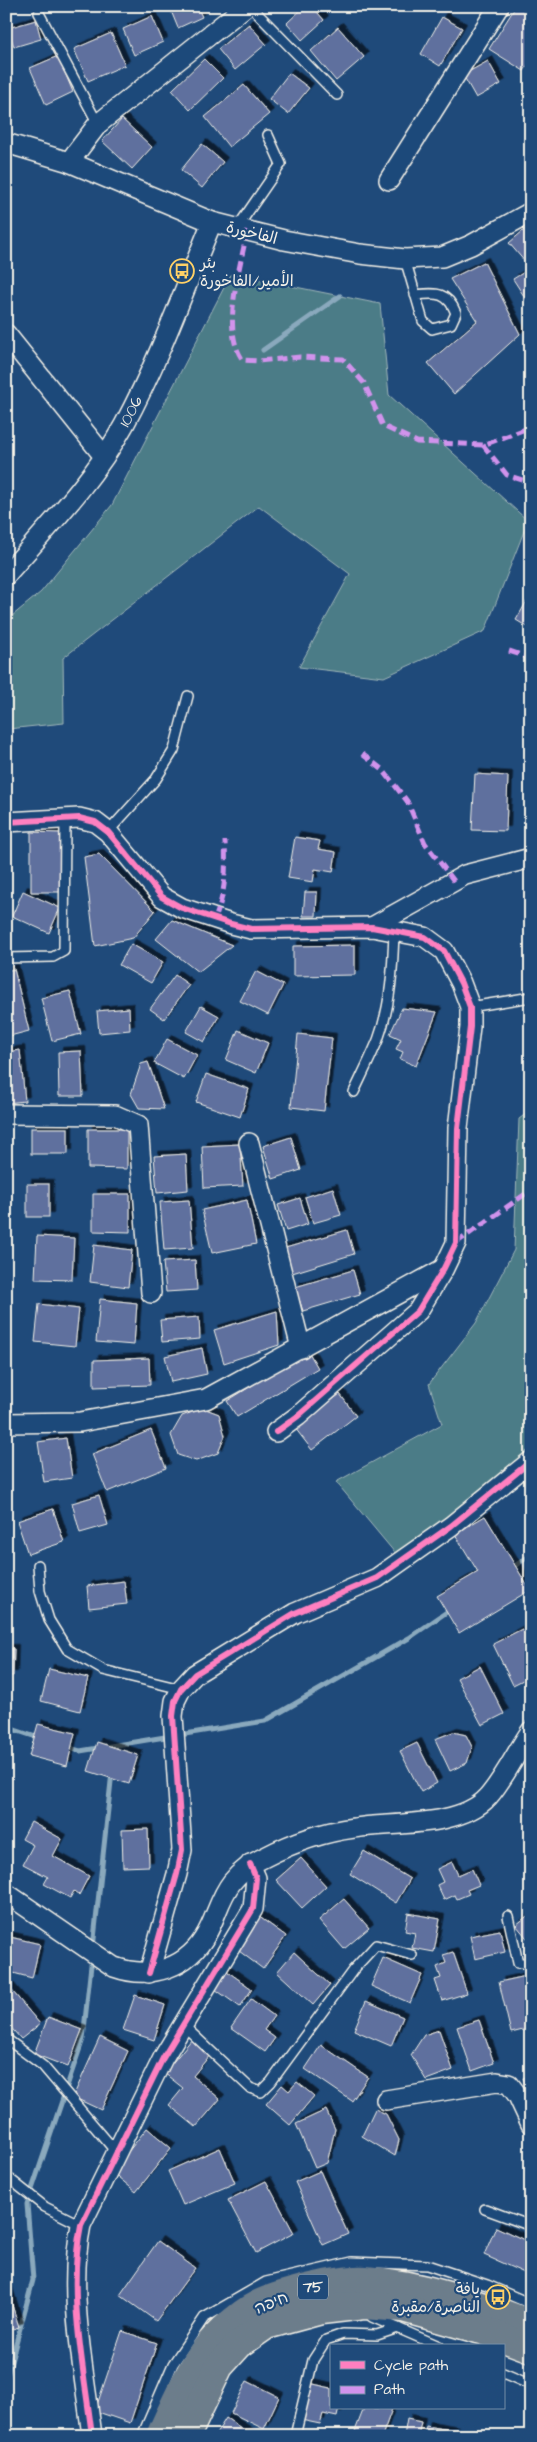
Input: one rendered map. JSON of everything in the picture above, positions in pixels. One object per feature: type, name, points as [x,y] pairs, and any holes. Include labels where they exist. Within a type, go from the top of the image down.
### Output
[{"type":"highway","name":"חיפה","points":[[160,2436],[198,2360],[225,2329],[258,2304],[316,2286],[363,2280],[409,2286],[493,2309],[531,2324]]},
{"type":"highway","name":"חיפה","points":[[186,2436],[218,2366],[239,2344],[266,2324],[341,2307],[364,2305],[403,2308],[485,2331],[531,2348]]},
{"type":"street","points":[[69,162],[98,124],[246,6]]},
{"type":"street","points":[[389,180],[499,6]]},
{"type":"street","name":"الفاخورة","points":[[6,144],[69,162],[212,222],[350,252],[405,259],[442,257],[471,245],[531,212]]},
{"type":"street","name":"1006","points":[[6,575],[75,497],[123,426],[163,342],[212,222]]},
{"type":"street","points":[[6,334],[103,455]]},
{"type":"street","points":[[6,822],[78,818],[95,822],[108,832],[162,897],[182,908],[231,924],[251,929],[372,927],[426,937],[444,951],[461,982],[470,1008],[470,1027],[458,1128],[456,1243],[444,1268],[418,1311],[298,1416],[276,1432]]},
{"type":"street","points":[[372,927],[465,875],[531,858]]},
{"type":"street","points":[[6,1114],[115,1115],[138,1125],[151,1293]]},
{"type":"street","points":[[249,1143],[301,1348]]},
{"type":"street","points":[[6,1423],[80,1422],[206,1399],[444,1268]]},
{"type":"street","points":[[149,1973],[182,1850],[173,1716],[175,1701],[181,1689],[195,1674],[295,1613],[376,1578],[451,1526],[531,1461]]},
{"type":"street","points":[[6,1893],[114,1967],[131,1973],[149,1973],[182,1962],[196,1950],[207,1933],[231,1883],[250,1864],[282,1848],[319,1835],[354,1828],[396,1825],[449,1817],[470,1810],[487,1798],[531,1731]]},
{"type":"street","points":[[92,2436],[76,2295],[78,2242],[82,2226],[163,2058],[253,1909],[256,1878],[250,1864]]},
{"type":"street","points":[[386,2100],[498,2082],[509,2084],[518,2096],[531,2124]]},
{"type":"lane","points":[[250,6],[337,96]]},
{"type":"lane","points":[[39,13],[98,124]]},
{"type":"lane","points":[[237,228],[281,164],[268,135]]},
{"type":"lane","points":[[405,259],[415,294],[423,321],[432,329],[451,324],[456,313],[451,302],[437,293],[415,294]]},
{"type":"lane","points":[[108,832],[156,779],[174,750],[188,696]]},
{"type":"lane","points":[[6,958],[54,957],[64,951],[65,819]]},
{"type":"lane","points":[[354,1092],[378,1039],[385,1011],[393,968],[394,930]]},
{"type":"lane","points":[[470,1008],[531,997]]},
{"type":"lane","points":[[38,1565],[40,1591],[49,1620],[67,1650],[103,1670],[181,1689]]},
{"type":"lane","points":[[508,1916],[518,1963],[531,1963]]},
{"type":"lane","points":[[183,2025],[250,2088],[261,2092],[271,2082],[353,1970],[376,1945],[412,1955]]},
{"type":"lane","points":[[8,2040],[42,2066],[117,2153]]},
{"type":"lane","points":[[6,2176],[45,2206],[82,2226]]},
{"type":"lane","points":[[485,2209],[531,2226]]},
{"type":"lane","points":[[142,2436],[173,2364],[204,2318],[266,2282],[352,2262],[426,2265],[487,2285],[531,2304]]},
{"type":"lane","points":[[341,2307],[382,2320],[434,2344]]},
{"type":"lane","points":[[295,2436],[313,2360],[326,2340],[343,2334],[377,2334],[398,2328]]},
{"type":"lane","points":[[504,2373],[531,2385]]},
{"type":"green space","points":[[231,274],[380,304],[389,395],[528,521],[485,631],[384,677],[299,667],[350,574],[259,506],[63,658],[64,723],[8,729],[6,621],[41,592],[112,505]]},
{"type":"green space","points":[[531,1110],[531,1449],[405,1565],[336,1482],[442,1424],[429,1384],[476,1323],[514,1250],[519,1119]]},
{"type":"building","points":[[169,6],[197,6],[202,17],[178,28]]},
{"type":"building","points":[[305,6],[312,6],[324,20],[302,40],[287,23]]},
{"type":"building","points":[[516,6],[522,6],[531,12],[531,60],[524,71],[489,49]]},
{"type":"building","points":[[152,16],[163,42],[134,55],[123,29]]},
{"type":"building","points":[[442,17],[462,28],[440,66],[421,54]]},
{"type":"building","points":[[36,20],[41,39],[14,47],[8,28]]},
{"type":"building","points":[[249,24],[266,44],[235,70],[218,49]]},
{"type":"building","points":[[338,27],[364,57],[336,81],[311,51]]},
{"type":"building","points":[[111,33],[125,65],[88,81],[74,49]]},
{"type":"building","points":[[58,56],[73,92],[46,105],[30,68]]},
{"type":"building","points":[[204,59],[223,78],[190,110],[172,90]]},
{"type":"building","points":[[488,61],[501,84],[476,98],[463,75]]},
{"type":"building","points":[[289,73],[309,88],[288,114],[269,99]]},
{"type":"building","points":[[244,85],[269,114],[229,147],[205,117]]},
{"type":"building","points":[[122,119],[152,147],[132,169],[102,141]]},
{"type":"building","points":[[202,144],[223,162],[202,188],[181,170]]},
{"type":"building","points":[[531,224],[531,259],[526,263],[509,243]]},
{"type":"building","points":[[484,262],[520,334],[454,394],[428,363],[477,321],[450,279]]},
{"type":"building","points":[[531,268],[531,307],[513,279]]},
{"type":"building","points":[[531,594],[531,629],[516,620]]},
{"type":"building","points":[[475,774],[508,776],[506,831],[472,830]]},
{"type":"building","points":[[31,832],[60,833],[60,892],[31,892]]},
{"type":"building","points":[[295,837],[320,841],[318,849],[336,852],[333,872],[315,869],[313,882],[288,878]]},
{"type":"building","points":[[99,854],[155,911],[133,938],[95,946],[84,857]]},
{"type":"building","points":[[23,891],[60,908],[49,933],[12,916]]},
{"type":"building","points":[[305,892],[317,892],[316,916],[303,916]]},
{"type":"building","points":[[172,920],[232,945],[198,972],[156,939]]},
{"type":"building","points":[[131,944],[163,962],[151,983],[119,965]]},
{"type":"building","points":[[355,945],[355,975],[293,976],[293,946]]},
{"type":"building","points":[[14,969],[29,1031],[6,1037],[6,971]]},
{"type":"building","points":[[256,971],[283,985],[268,1015],[240,1001]]},
{"type":"building","points":[[175,975],[189,985],[164,1019],[150,1009]]},
{"type":"building","points":[[70,991],[81,1034],[52,1041],[41,998]]},
{"type":"building","points":[[201,1006],[219,1016],[204,1042],[186,1032]]},
{"type":"building","points":[[129,1008],[130,1030],[99,1033],[97,1011]]},
{"type":"building","points":[[402,1008],[437,1012],[416,1066],[400,1059],[403,1052],[396,1049],[401,1039],[390,1034]]},
{"type":"building","points":[[238,1030],[268,1043],[256,1073],[226,1060]]},
{"type":"building","points":[[298,1034],[332,1038],[324,1111],[291,1107]]},
{"type":"building","points":[[167,1039],[197,1055],[184,1079],[154,1063]]},
{"type":"building","points":[[20,1050],[25,1101],[6,1103],[6,1052]]},
{"type":"building","points":[[81,1051],[83,1096],[59,1096],[58,1052]]},
{"type":"building","points":[[148,1062],[164,1109],[139,1108],[131,1094],[141,1064]]},
{"type":"building","points":[[206,1074],[249,1089],[240,1117],[196,1102]]},
{"type":"building","points":[[31,1128],[68,1128],[68,1154],[31,1154]]},
{"type":"building","points":[[88,1129],[127,1129],[127,1169],[88,1168]]},
{"type":"building","points":[[291,1137],[301,1170],[273,1179],[263,1146]]},
{"type":"building","points":[[240,1144],[243,1186],[204,1188],[202,1146]]},
{"type":"building","points":[[186,1154],[188,1190],[157,1193],[154,1156]]},
{"type":"building","points":[[27,1184],[49,1184],[49,1217],[27,1217]]},
{"type":"building","points":[[333,1188],[341,1215],[313,1223],[305,1197]]},
{"type":"building","points":[[93,1194],[130,1194],[130,1232],[93,1231]]},
{"type":"building","points":[[300,1198],[308,1224],[286,1231],[278,1205]]},
{"type":"building","points":[[189,1200],[193,1248],[164,1250],[160,1202]]},
{"type":"building","points":[[247,1200],[256,1244],[212,1253],[202,1210]]},
{"type":"building","points":[[347,1230],[354,1254],[289,1274],[282,1249]]},
{"type":"building","points":[[37,1236],[74,1238],[72,1280],[35,1279]]},
{"type":"building","points":[[94,1245],[132,1250],[128,1287],[90,1282]]},
{"type":"building","points":[[195,1260],[197,1290],[166,1292],[163,1262]]},
{"type":"building","points":[[353,1270],[360,1294],[303,1311],[295,1287]]},
{"type":"building","points":[[100,1299],[137,1303],[134,1345],[96,1342]]},
{"type":"building","points":[[39,1304],[79,1309],[75,1346],[35,1342]]},
{"type":"building","points":[[277,1311],[279,1345],[224,1363],[214,1330]]},
{"type":"building","points":[[199,1317],[200,1339],[162,1342],[160,1320]]},
{"type":"building","points":[[202,1348],[207,1374],[171,1382],[165,1356]]},
{"type":"building","points":[[308,1351],[318,1368],[237,1417],[227,1401]]},
{"type":"building","points":[[149,1358],[150,1385],[94,1387],[94,1360]]},
{"type":"building","points":[[340,1394],[356,1416],[312,1450],[295,1428]]},
{"type":"building","points":[[203,1408],[219,1414],[225,1436],[218,1453],[196,1461],[178,1455],[171,1435],[182,1416]]},
{"type":"building","points":[[151,1430],[166,1468],[107,1492],[92,1454]]},
{"type":"building","points":[[66,1438],[72,1478],[44,1482],[38,1442]]},
{"type":"building","points":[[99,1495],[108,1525],[80,1533],[72,1503]]},
{"type":"building","points":[[53,1509],[64,1542],[28,1554],[17,1521]]},
{"type":"building","points":[[485,1516],[530,1590],[459,1633],[437,1596],[478,1572],[455,1534]]},
{"type":"building","points":[[124,1581],[127,1604],[89,1608],[87,1586]]},
{"type":"building","points":[[522,1629],[531,1646],[531,1676],[513,1685],[493,1644]]},
{"type":"building","points":[[6,1649],[14,1649],[13,1676],[6,1676]]},
{"type":"building","points":[[480,1666],[504,1714],[482,1725],[457,1678]]},
{"type":"building","points":[[49,1669],[88,1678],[80,1711],[41,1701]]},
{"type":"building","points":[[38,1724],[75,1733],[67,1766],[29,1756]]},
{"type":"building","points":[[453,1732],[466,1735],[472,1747],[467,1763],[450,1771],[435,1739]]},
{"type":"building","points":[[97,1742],[138,1755],[129,1784],[88,1771]]},
{"type":"building","points":[[417,1743],[437,1783],[421,1792],[400,1751]]},
{"type":"building","points":[[31,1822],[62,1839],[53,1856],[89,1876],[79,1895],[74,1891],[70,1898],[44,1884],[48,1877],[23,1864],[33,1845],[22,1839]]},
{"type":"building","points":[[148,1829],[149,1866],[123,1867],[122,1830]]},
{"type":"building","points":[[364,1851],[410,1879],[396,1903],[350,1874]]},
{"type":"building","points":[[301,1858],[326,1886],[302,1908],[276,1880]]},
{"type":"building","points":[[452,1862],[458,1875],[472,1869],[479,1885],[467,1890],[469,1894],[457,1899],[455,1895],[444,1900],[437,1885],[443,1882],[437,1869]]},
{"type":"building","points":[[344,1899],[369,1928],[344,1949],[319,1920]]},
{"type":"building","points":[[408,1913],[440,1919],[434,1952],[412,1948],[415,1933],[405,1931]]},
{"type":"building","points":[[531,1913],[531,1943],[516,1925]]},
{"type":"building","points":[[258,1916],[286,1936],[263,1969],[235,1948]]},
{"type":"building","points":[[500,1930],[505,1952],[475,1959],[470,1936]]},
{"type":"building","points":[[6,1936],[40,1944],[32,1978],[6,1971]]},
{"type":"building","points":[[294,1952],[330,1985],[313,2005],[277,1972]]},
{"type":"building","points":[[453,1952],[467,1993],[442,2001],[435,1980],[441,1978],[437,1967],[446,1963],[443,1955]]},
{"type":"building","points":[[383,1958],[422,1975],[410,2003],[371,1986]]},
{"type":"building","points":[[224,1969],[252,1989],[240,2007],[212,1987]]},
{"type":"building","points":[[531,1975],[531,2028],[511,2033],[499,1982]]},
{"type":"building","points":[[8,1986],[40,2024],[21,2039],[6,2022],[6,1988]]},
{"type":"building","points":[[135,1995],[165,2005],[154,2040],[123,2030]]},
{"type":"building","points":[[251,1999],[274,2016],[264,2030],[275,2038],[265,2052],[231,2028]]},
{"type":"building","points":[[366,2001],[403,2017],[391,2046],[354,2030]]},
{"type":"building","points":[[48,2017],[82,2030],[68,2067],[34,2054]]},
{"type":"building","points":[[479,2020],[494,2063],[472,2071],[457,2027]]},
{"type":"building","points":[[439,2030],[453,2070],[426,2080],[411,2055],[424,2035]]},
{"type":"building","points":[[100,2037],[128,2051],[101,2110],[73,2097]]},
{"type":"building","points":[[192,2039],[210,2055],[193,2076],[220,2099],[196,2127],[169,2105],[183,2088],[164,2073]]},
{"type":"building","points":[[321,2045],[368,2077],[352,2101],[305,2069]]},
{"type":"building","points":[[531,2075],[531,2096],[523,2078]]},
{"type":"building","points":[[297,2082],[314,2096],[290,2125],[266,2104],[282,2085],[289,2091]]},
{"type":"building","points":[[375,2109],[386,2114],[399,2140],[395,2156],[362,2136]]},
{"type":"building","points":[[326,2110],[335,2129],[327,2163],[315,2168],[296,2124]]},
{"type":"building","points":[[147,2128],[171,2148],[136,2192],[112,2172]]},
{"type":"building","points":[[220,2148],[235,2183],[183,2205],[168,2171]]},
{"type":"building","points":[[320,2171],[348,2234],[323,2245],[295,2182]]},
{"type":"building","points":[[266,2181],[294,2233],[256,2253],[228,2200]]},
{"type":"building","points":[[496,2227],[531,2243],[531,2276],[484,2255]]},
{"type":"building","points":[[158,2241],[195,2268],[156,2321],[120,2295]]},
{"type":"building","points":[[6,2286],[19,2327],[6,2331]]},
{"type":"building","points":[[122,2331],[157,2343],[130,2423],[95,2411]]},
{"type":"building","points":[[247,2381],[279,2397],[264,2429],[231,2413]]},
{"type":"building","points":[[309,2383],[330,2388],[330,2410],[339,2410],[337,2417],[323,2414],[320,2424],[301,2420]]},
{"type":"building","points":[[363,2410],[392,2410],[382,2436],[367,2436],[355,2431]]},
{"type":"building","points":[[226,2418],[253,2436],[215,2436]]},
{"type":"building","points":[[407,2419],[421,2422],[418,2436],[404,2436]]},
{"type":"building","points":[[426,2426],[454,2431],[453,2436],[424,2436]]},
{"type":"waterway","points":[[263,350],[340,296]]},
{"type":"waterway","points":[[510,1569],[531,1555]]},
{"type":"waterway","points":[[179,1735],[265,1721],[409,1638],[451,1609]]},
{"type":"waterway","points":[[6,1727],[39,1738]]},
{"type":"waterway","points":[[66,1747],[80,1751],[171,1736]]},
{"type":"waterway","points":[[93,1948],[112,1772]]},
{"type":"waterway","points":[[6,2380],[33,2280],[27,2204],[83,2039],[92,1956]]},
{"type":"marked path","points":[[247,231],[237,279],[233,315],[233,332],[236,347],[243,360],[259,361],[300,357],[343,359],[364,383],[383,426],[417,442],[483,445],[531,427]]},
{"type":"marked path","points":[[483,445],[507,475],[531,483]]},
{"type":"marked path","points":[[509,651],[531,658]]},
{"type":"marked path","points":[[362,754],[383,770],[407,801],[425,843],[454,881]]},
{"type":"marked path","points":[[215,919],[225,881],[225,841]]},
{"type":"marked path","points":[[456,1243],[531,1190]]},
{"type":"cycle path","points":[[6,822],[79,818],[95,822],[108,832],[162,897],[182,908],[231,924],[251,929],[372,927],[425,937],[444,951],[461,983],[470,1007],[470,1027],[458,1128],[456,1243],[444,1268],[418,1311],[298,1416],[276,1432]]},
{"type":"cycle path","points":[[149,1973],[182,1850],[173,1716],[175,1701],[181,1689],[195,1674],[295,1613],[377,1578],[451,1526],[531,1461]]},
{"type":"cycle path","points":[[92,2436],[76,2304],[77,2251],[81,2225],[163,2058],[253,1909],[256,1878],[250,1864]]},
{"type":"place","name":"بئر الأمير/الفاخورة","points":[[182,271]]},
{"type":"place","name":"يافة الناصرة/مقبرة","points":[[498,2297]]}]
